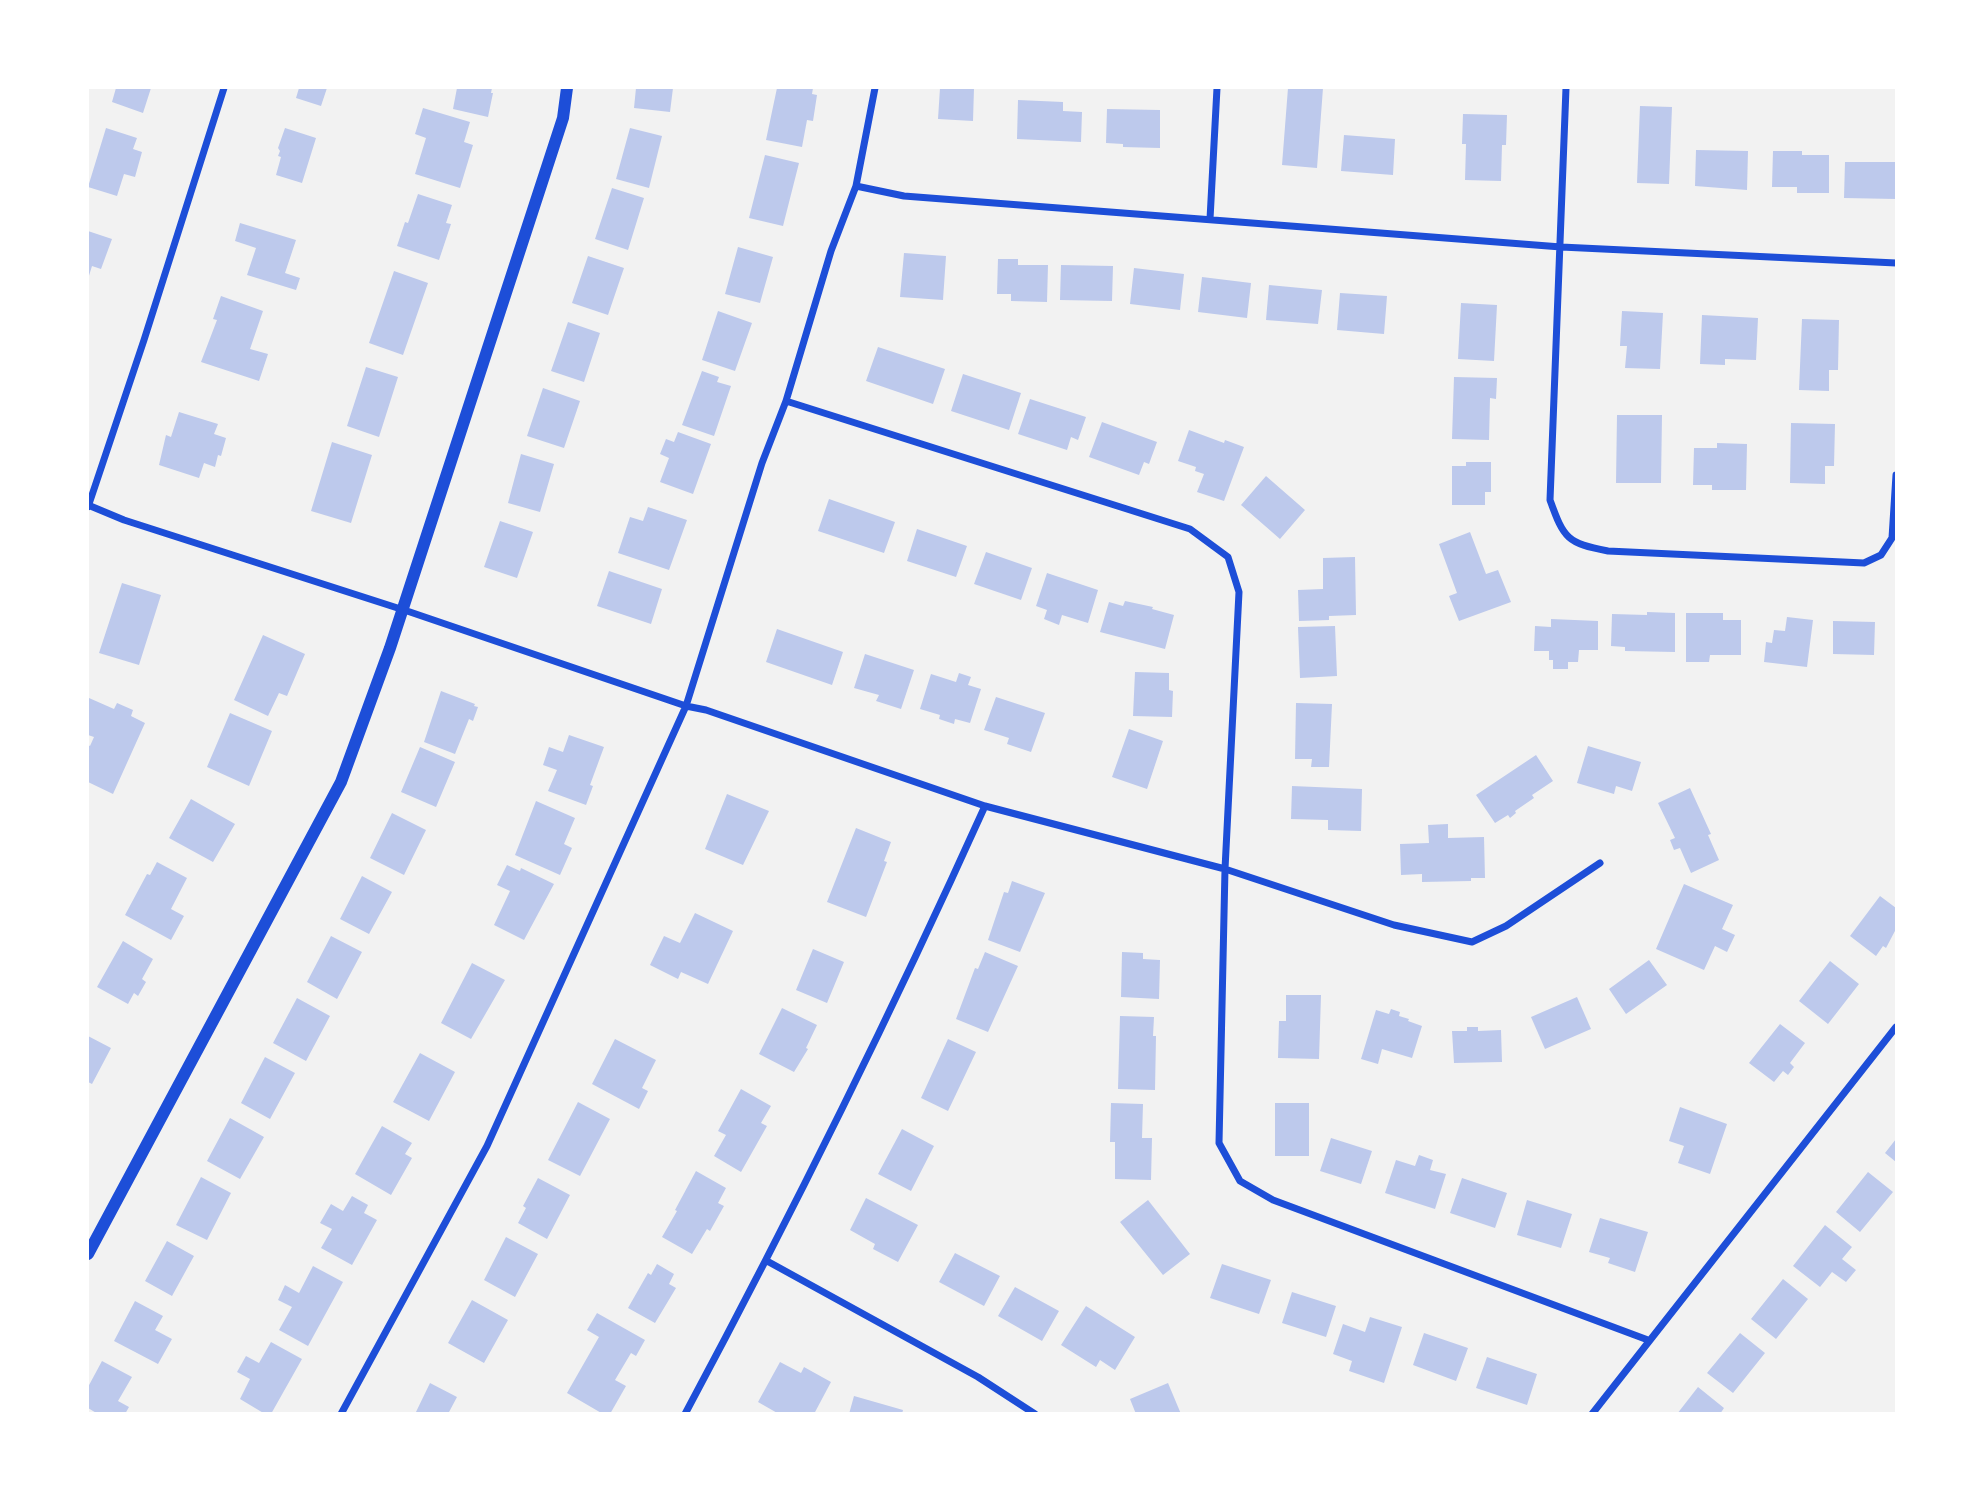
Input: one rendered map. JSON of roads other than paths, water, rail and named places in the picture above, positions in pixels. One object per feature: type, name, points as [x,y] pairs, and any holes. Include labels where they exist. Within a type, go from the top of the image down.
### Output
[{"type":"street","points":[[224,88],[88,506],[687,706],[706,710],[985,806],[1225,869],[1394,925],[1472,942],[1506,926],[1600,863]]},
{"type":"street","points":[[88,1254],[341,782],[402,610],[564,117],[567,88]]},
{"type":"street","points":[[341,1413],[487,1146],[687,706],[762,463],[786,401],[831,251],[856,186],[875,88]]},
{"type":"street","points":[[1210,219],[1216,88]]},
{"type":"street","points":[[1566,88],[1550,500],[1559,526],[1577,545],[1608,551],[1864,563],[1881,555],[1892,538],[1896,475]]},
{"type":"street","points":[[856,186],[904,196],[1561,247],[1896,263]]},
{"type":"street","points":[[786,401],[1190,529],[1228,557],[1239,592],[1225,869],[1219,1143],[1240,1181],[1273,1200],[1648,1340]]},
{"type":"street","points":[[685,1413],[767,1261],[908,976],[985,806]]},
{"type":"street","points":[[1592,1413],[1896,1027]]},
{"type":"street","points":[[767,1261],[978,1377],[1035,1413]]}]
